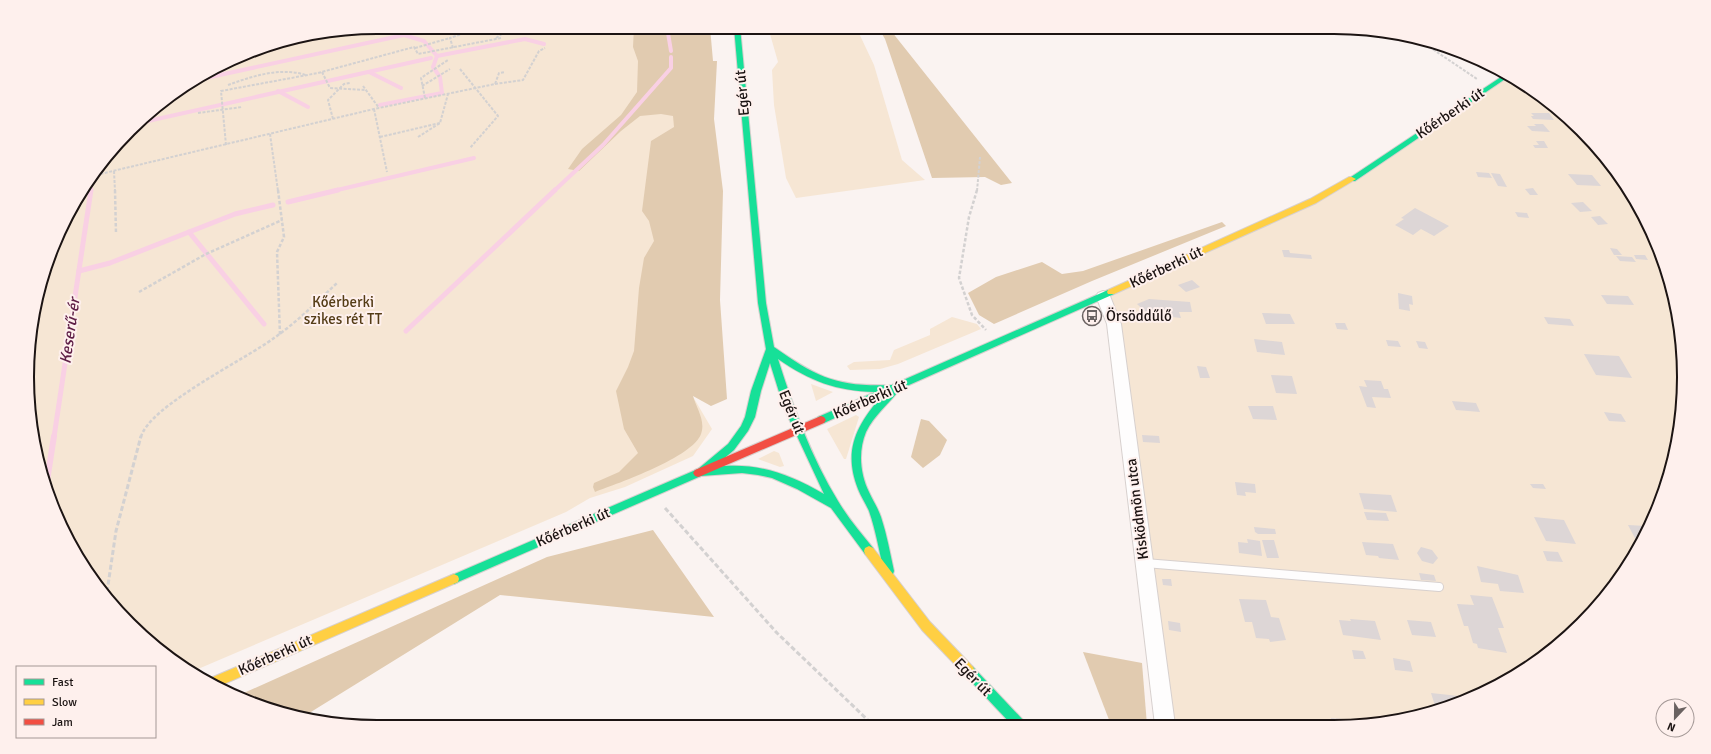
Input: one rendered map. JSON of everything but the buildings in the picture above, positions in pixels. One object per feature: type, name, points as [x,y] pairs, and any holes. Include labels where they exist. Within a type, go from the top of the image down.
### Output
[{"type":"main road","name":"Egér út","points":[[738,34],[760,288],[770,349],[789,408],[836,505],[892,582],[931,632],[1015,720]]},
{"type":"main road","name":"Kőérberki út","points":[[217,681],[896,388],[1313,201],[1350,180],[1503,78]]},
{"type":"main road","points":[[701,472],[731,447],[745,428],[750,417],[756,391],[770,349],[805,372],[840,387],[864,390],[896,388]]},
{"type":"main road","points":[[892,582],[872,506],[861,485],[855,464],[856,442],[865,422],[896,388]]},
{"type":"main road","points":[[701,472],[737,467],[761,468],[796,482],[836,505]]},
{"type":"street","name":"Kisködmön utca","points":[[1103,296],[1114,324],[1143,563],[1164,720]]},
{"type":"lane","points":[[1143,563],[1439,587]]},
{"type":"path","points":[[226,145],[221,91],[322,72],[415,48],[461,34]]},
{"type":"path","points":[[494,39],[502,34]]},
{"type":"path","points":[[450,38],[453,48]]},
{"type":"path","points":[[415,48],[418,54],[501,38]]},
{"type":"path","points":[[101,174],[379,108],[478,89],[495,84],[523,80],[539,51],[545,48]]},
{"type":"path","points":[[1432,48],[1479,80],[1473,85]]},
{"type":"path","points":[[425,98],[421,78],[448,60]]},
{"type":"path","points":[[460,69],[478,89],[498,116],[470,148]]},
{"type":"path","points":[[422,86],[450,70]]},
{"type":"path","points":[[228,85],[260,73],[300,72],[306,75]]},
{"type":"path","points":[[322,72],[330,88],[365,90]]},
{"type":"path","points":[[495,84],[499,73],[505,72]]},
{"type":"path","points":[[333,119],[328,100],[344,84],[350,83]]},
{"type":"path","points":[[363,86],[379,108]]},
{"type":"path","points":[[418,137],[440,123],[448,94]]},
{"type":"path","points":[[198,113],[242,106]]},
{"type":"path","points":[[374,110],[387,172]]},
{"type":"path","points":[[380,137],[440,123]]},
{"type":"path","points":[[270,134],[284,237],[277,252],[280,335]]},
{"type":"path","points":[[980,157],[976,197],[969,217],[959,278],[972,315],[998,342]]},
{"type":"path","points":[[114,171],[116,234]]},
{"type":"path","points":[[139,292],[206,254],[282,220]]},
{"type":"path","points":[[107,589],[116,531],[142,433],[152,420],[170,404],[280,335],[338,282]]},
{"type":"path","points":[[980,334],[987,331]]},
{"type":"path","points":[[652,493],[777,633],[868,720]]},
{"type":"green space","name":"Kőérberki szikes rét TT","points":[[377,34],[690,34],[692,395],[712,429],[693,456],[625,487],[590,498],[566,512],[197,669],[186,662],[134,620],[92,568],[69,529],[60,508],[52,487],[41,444],[37,422],[34,377],[37,332],[41,310],[52,267],[60,246],[69,225],[92,186],[134,134],[186,92],[225,69],[267,52],[288,46],[332,37]]},
{"type":"green space","points":[[770,34],[859,34],[874,65],[902,160],[925,180],[796,198],[786,178],[774,105],[772,70],[778,62]]},
{"type":"green space","points":[[1506,80],[1543,105],[1577,134],[1619,186],[1642,225],[1659,267],[1674,332],[1677,377],[1676,399],[1674,422],[1665,466],[1659,487],[1642,529],[1619,568],[1577,620],[1525,662],[1486,685],[1465,694],[1423,708],[1379,717],[1356,719],[1164,720],[1103,296],[1313,201],[1489,86]]},
{"type":"green space","points":[[952,317],[977,324],[981,329],[898,364],[880,369],[850,370],[847,366],[854,362],[890,360],[894,350],[930,335],[930,329]]},
{"type":"green space","points":[[811,384],[833,392],[816,401]]},
{"type":"green space","points":[[856,415],[859,417],[846,459],[844,459],[827,429]]},
{"type":"green space","points":[[774,451],[779,453],[784,466],[780,467],[758,459]]},
{"type":"shaded area","points":[[634,34],[711,34],[713,61],[717,61],[714,119],[723,191],[720,300],[727,399],[711,406],[693,396],[702,424],[701,434],[695,443],[684,452],[654,468],[595,492],[593,487],[594,483],[619,472],[638,453],[624,429],[616,391],[634,351],[639,288],[644,258],[654,241],[649,221],[642,211],[651,141],[674,127],[673,116],[661,114],[640,116],[621,131],[579,171],[568,169],[582,149],[621,115],[637,92],[638,61],[633,47]]},
{"type":"shaded area","points":[[882,34],[894,34],[1012,183],[1001,185],[985,177],[932,178]]},
{"type":"shaded area","points":[[1222,222],[1226,226],[1092,281],[994,324],[979,315],[968,293],[996,277],[1042,262],[1062,274],[1083,271]]},
{"type":"shaded area","points":[[921,419],[929,421],[947,440],[940,455],[923,468],[911,457]]},
{"type":"shaded area","points":[[653,530],[714,617],[500,595],[309,713],[267,702],[244,693],[547,557]]},
{"type":"shaded area","points":[[1083,652],[1142,663],[1147,720],[1109,720]]},
{"type":"waterway","points":[[668,34],[671,51]]},
{"type":"waterway","points":[[210,77],[404,35],[424,41],[437,56]]},
{"type":"waterway","points":[[437,56],[525,39],[544,44]]},
{"type":"waterway","points":[[380,105],[442,93],[440,77],[433,67],[437,56]]},
{"type":"waterway","points":[[554,191],[603,145],[671,68],[671,57]]},
{"type":"waterway","points":[[279,92],[431,58]]},
{"type":"waterway","points":[[369,72],[401,88]]},
{"type":"waterway","points":[[149,121],[279,92]]},
{"type":"waterway","points":[[279,92],[308,107]]},
{"type":"waterway","points":[[333,191],[474,158]]},
{"type":"waterway","name":"Keserű-ér","points":[[54,437],[91,190]]},
{"type":"waterway","points":[[288,202],[338,190]]},
{"type":"waterway","points":[[406,331],[555,190]]},
{"type":"waterway","points":[[189,232],[235,214],[273,205]]},
{"type":"waterway","points":[[79,271],[110,263],[189,232]]},
{"type":"waterway","points":[[189,232],[264,324]]},
{"type":"waterway","name":"Keserű-ér","points":[[48,474],[54,436]]},
{"type":"traffic: fast","points":[[738,34],[762,303],[770,349],[789,408],[819,475],[835,505],[869,551]]},
{"type":"traffic: fast","points":[[1352,179],[1503,78]]},
{"type":"traffic: fast","points":[[821,420],[1111,292]]},
{"type":"traffic: fast","points":[[770,349],[802,370],[828,383],[858,388],[896,388]]},
{"type":"traffic: fast","points":[[701,472],[731,447],[745,428],[750,417],[756,391],[770,349]]},
{"type":"traffic: fast","points":[[889,571],[881,534],[873,509],[863,490],[857,471],[856,457],[857,444],[861,432],[876,410],[896,388]]},
{"type":"traffic: fast","points":[[702,472],[742,469],[772,474],[801,486],[835,505]]},
{"type":"traffic: fast","points":[[454,579],[698,473]]},
{"type":"traffic: fast","points":[[969,671],[1015,720]]},
{"type":"traffic: slow","points":[[1111,292],[1313,201],[1352,179]]},
{"type":"traffic: slow","points":[[869,551],[926,626],[969,671]]},
{"type":"traffic: slow","points":[[217,681],[454,579]]},
{"type":"traffic: jam","points":[[698,473],[821,420]]},
{"type":"place","name":"Örsöddűlő","points":[[1092,316]]}]
